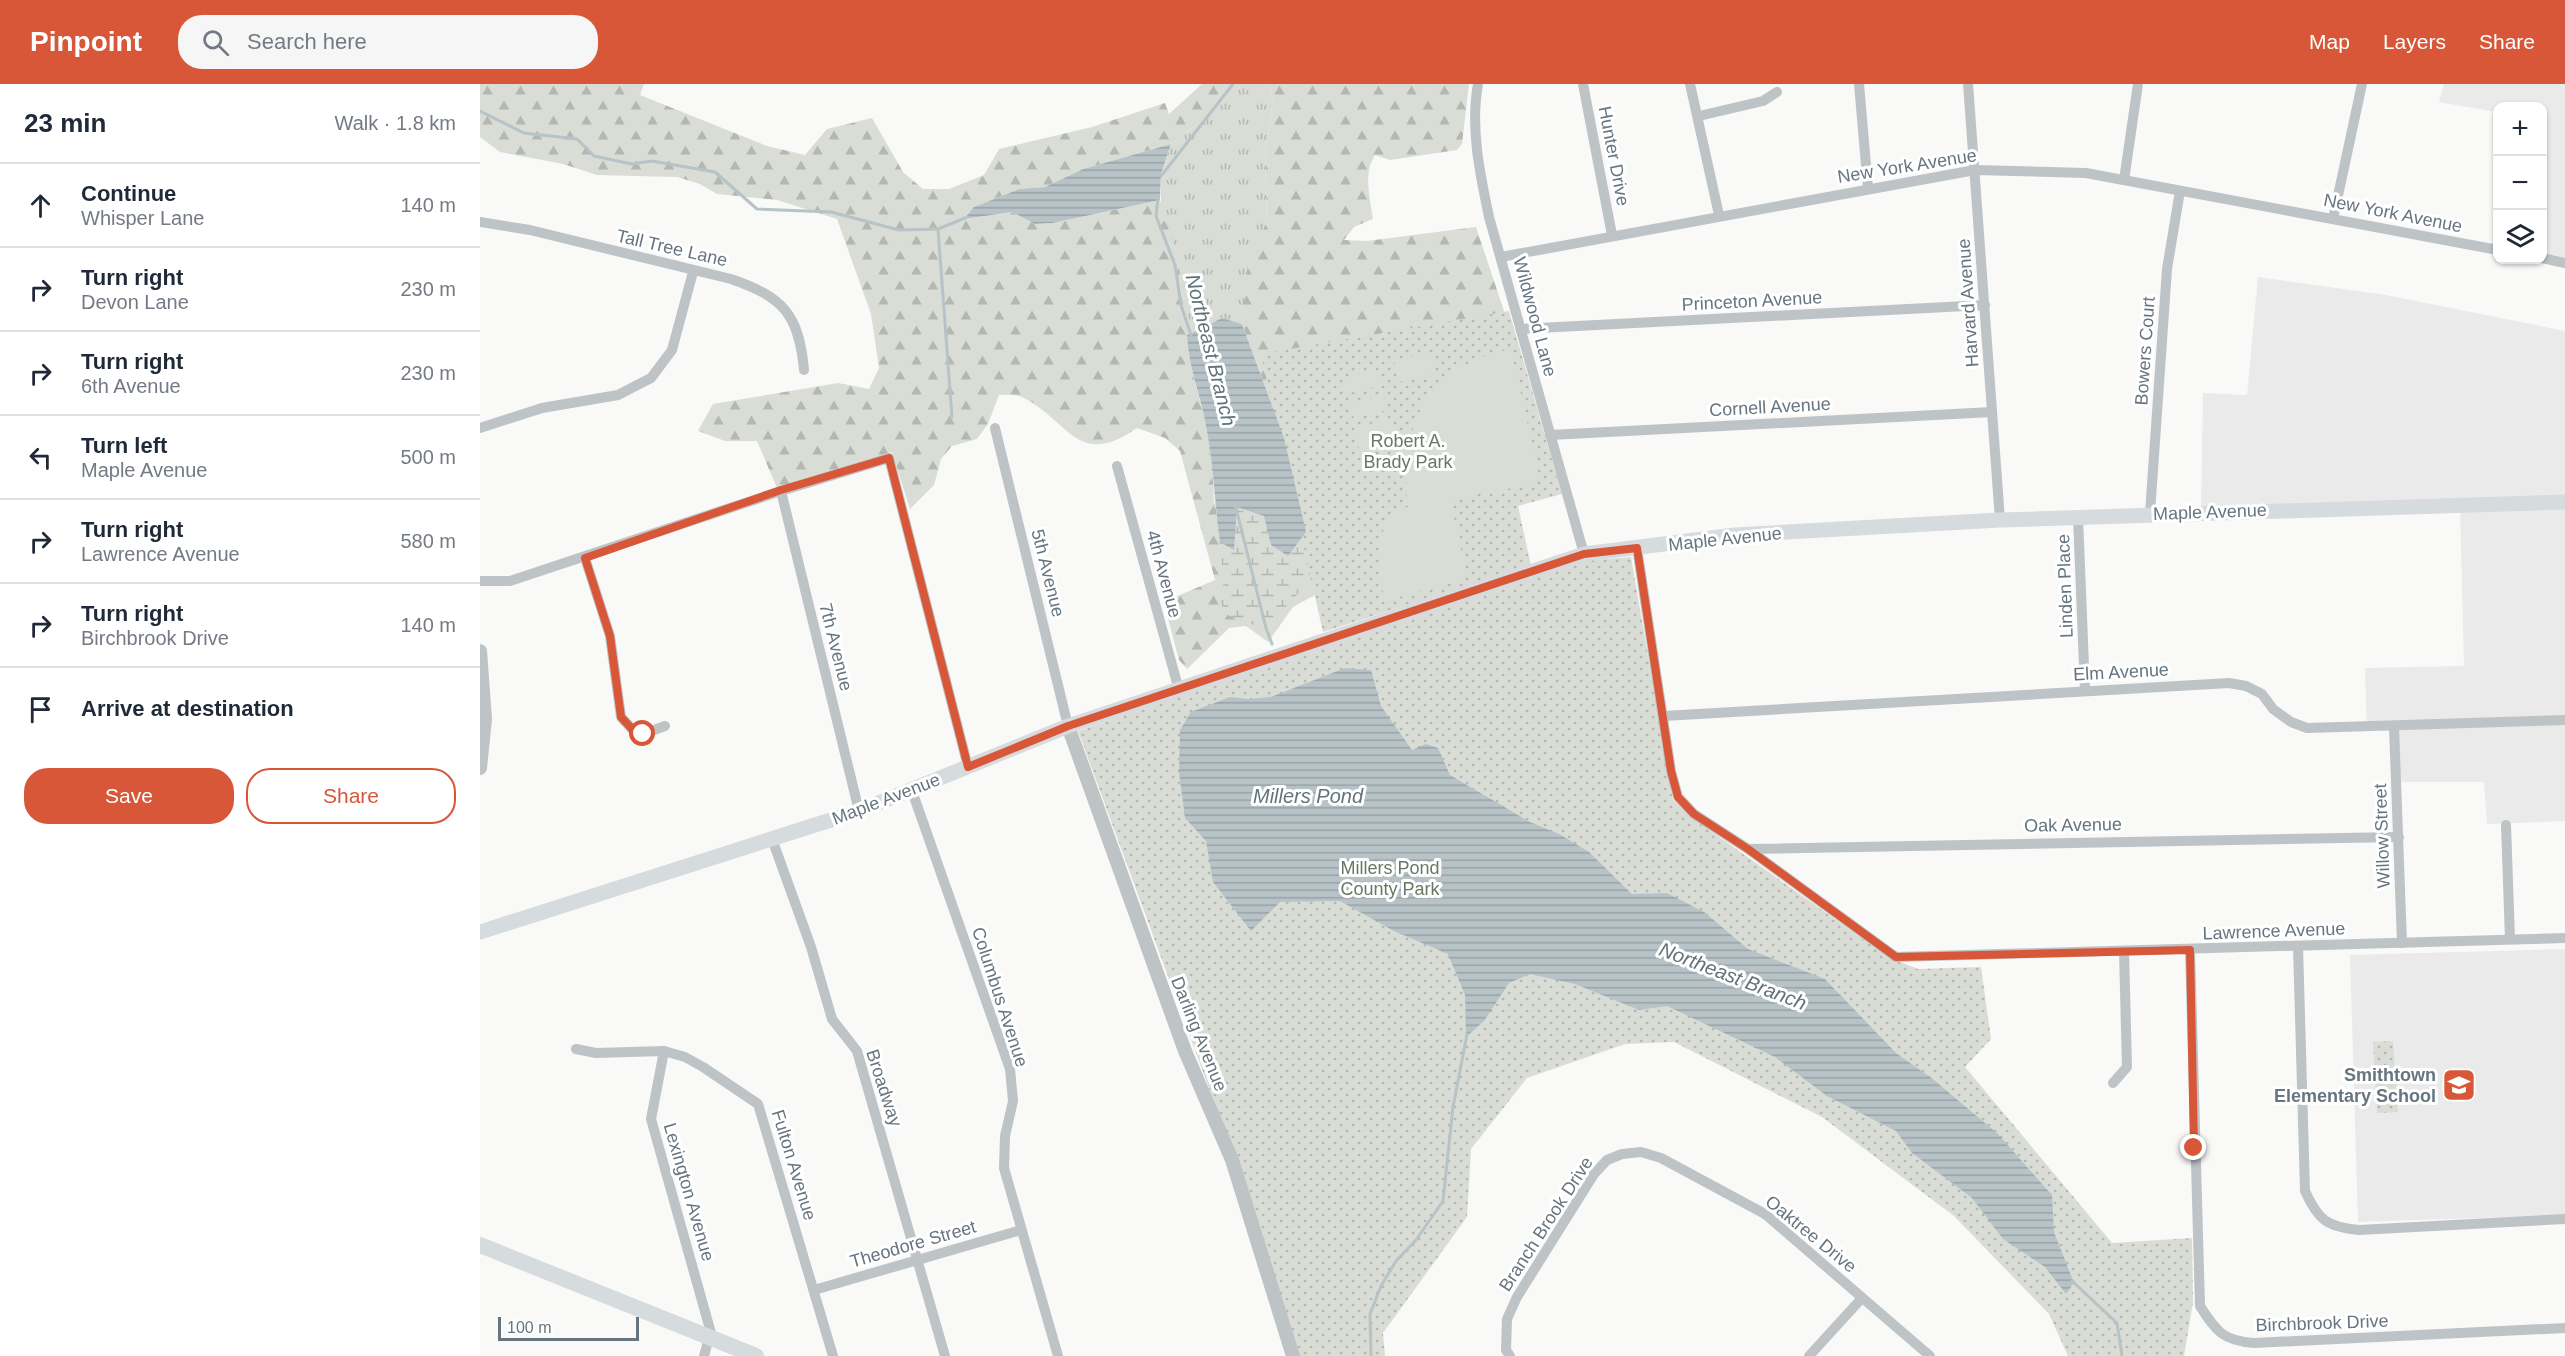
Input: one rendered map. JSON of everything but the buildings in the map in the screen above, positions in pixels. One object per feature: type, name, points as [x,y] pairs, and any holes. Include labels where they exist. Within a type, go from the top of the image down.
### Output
[{"type":"main road","name":"Maple Avenue","points":[[480,932],[859,811],[1068,726],[1584,554],[1735,535],[2000,520],[2150,513],[2565,502]]},
{"type":"main road","points":[[480,1245],[756,1356]]},
{"type":"street","name":"Wildwood Lane","points":[[1478,84],[1475,129],[1479,170],[1489,217],[1584,554]]},
{"type":"street","name":"Hunter Drive","points":[[1583,84],[1612,235]]},
{"type":"street","points":[[1690,84],[1699,116],[1719,215]]},
{"type":"street","points":[[1859,84],[1868,188]]},
{"type":"street","name":"Harvard Avenue","points":[[1968,84],[2000,520]]},
{"type":"street","points":[[2124,180],[2138,84]]},
{"type":"street","points":[[2333,219],[2362,84]]},
{"type":"street","points":[[1699,116],[1763,101],[1777,92]]},
{"type":"street","name":"New York Avenue","points":[[1501,257],[1719,215],[1975,170],[2066,172],[2124,180],[2493,249]]},
{"type":"street","name":"Bowers Court","points":[[2150,513],[2167,269],[2180,191]]},
{"type":"street","name":"Tall Tree Lane","points":[[480,222],[530,230],[693,272],[731,279],[761,290],[780,302],[795,323],[802,348],[804,370]]},
{"type":"street","points":[[2547,259],[2565,262]]},
{"type":"street","points":[[480,428],[542,408],[618,395],[651,378],[672,350],[693,272]]},
{"type":"street","name":"Princeton Avenue","points":[[1521,329],[1985,305]]},
{"type":"street","name":"Cornell Avenue","points":[[1550,435],[1992,412]]},
{"type":"street","name":"5th Avenue","points":[[995,428],[1068,726]]},
{"type":"street","points":[[480,581],[510,581],[585,558],[781,490],[889,458],[968,767]]},
{"type":"street","name":"4th Avenue","points":[[1117,466],[1179,690]]},
{"type":"street","name":"7th Avenue","points":[[781,490],[859,811]]},
{"type":"street","name":"Linden Place","points":[[2078,517],[2085,691]]},
{"type":"street","name":"Lawrence Avenue","points":[[1637,548],[1665,716],[1671,771],[1678,797],[1694,814],[1748,849],[1896,957],[2565,938]]},
{"type":"street","points":[[585,558],[610,636],[621,717],[632,729],[643,734],[665,726]]},
{"type":"street","points":[[480,651],[485,719],[480,768]]},
{"type":"street","name":"Elm Avenue","points":[[1665,716],[2229,683],[2246,686],[2262,694],[2282,716],[2307,728],[2565,720]]},
{"type":"street","name":"Darling Avenue","points":[[1068,726],[1185,1051],[1232,1160],[1293,1356]]},
{"type":"street","name":"Willow Street","points":[[2394,727],[2402,944]]},
{"type":"street","name":"Columbus Avenue","points":[[912,791],[1010,1069],[1013,1101],[1005,1136],[1004,1168],[1058,1356]]},
{"type":"street","points":[[2506,825],[2511,939]]},
{"type":"street","name":"Oak Avenue","points":[[1748,849],[2398,837]]},
{"type":"street","name":"Broadway","points":[[772,839],[811,947],[832,1019],[857,1051],[945,1356]]},
{"type":"street","points":[[2298,946],[2304,1191],[2315,1213],[2338,1228],[2359,1230],[2565,1220]]},
{"type":"street","name":"Birchbrook Drive","points":[[2190,950],[2200,1306],[2216,1332],[2236,1342],[2254,1343],[2565,1328]]},
{"type":"street","points":[[2113,1083],[2127,1067],[2124,951]]},
{"type":"street","name":"Fulton Avenue","points":[[576,1049],[596,1053],[664,1052],[703,1066],[758,1104],[833,1356]]},
{"type":"street","name":"Lexington Avenue","points":[[664,1052],[651,1119],[711,1339]]},
{"type":"street","name":"Oaktree Drive","points":[[1622,1154],[1641,1152],[1660,1158],[1765,1214],[1930,1356]]},
{"type":"street","name":"Branch Brook Drive","points":[[1510,1356],[1506,1350],[1507,1319],[1517,1297],[1594,1174],[1606,1160],[1622,1154]]},
{"type":"street","name":"Theodore Street","points":[[814,1290],[1021,1230]]},
{"type":"street","points":[[1809,1356],[1862,1298]]},
{"type":"street","points":[[704,1356],[711,1339]]},
{"type":"shaded area","points":[[2444,84],[2565,84],[2565,260],[2547,257],[2547,102],[2493,102],[2493,111],[2439,102]]},
{"type":"shaded area","points":[[2258,277],[2386,295],[2565,331],[2565,821],[2487,824],[2484,782],[2399,782],[2398,729],[2367,730],[2365,668],[2464,666],[2460,506],[2201,513],[2203,393],[2247,395]]},
{"type":"shaded area","name":"Smithtown Elementary School","points":[[2565,949],[2565,1215],[2358,1222],[2350,955]]},
{"type":"green space","points":[[480,84],[644,84],[640,95],[767,146],[805,155],[827,129],[872,118],[903,172],[923,189],[949,189],[984,175],[999,149],[1092,127],[1165,103],[1169,114],[1202,84],[1226,84],[1207,117],[1171,144],[1083,169],[1045,187],[1019,189],[974,207],[965,219],[1012,212],[1035,224],[1053,223],[1160,200],[1179,263],[1182,300],[1193,332],[1187,335],[1188,347],[1208,435],[1214,504],[1284,438],[1242,324],[1249,251],[1267,224],[1265,156],[1273,101],[1270,84],[1469,84],[1462,144],[1457,150],[1390,160],[1375,155],[1368,178],[1373,219],[1354,227],[1344,240],[1367,241],[1476,227],[1506,317],[1342,609],[1315,595],[1293,607],[1268,642],[1246,626],[1229,628],[1187,669],[1179,660],[1166,611],[1175,597],[1215,580],[1180,451],[1165,438],[1137,428],[1117,440],[1100,444],[1087,443],[1075,437],[1022,397],[999,395],[988,424],[977,439],[952,446],[941,459],[934,485],[910,509],[892,452],[777,488],[757,441],[725,441],[698,431],[713,404],[838,383],[869,389],[879,368],[871,314],[837,219],[777,200],[717,194],[700,184],[677,177],[597,175],[563,164],[500,152],[480,137]]},
{"type":"green space","points":[[1226,84],[1270,84],[1273,101],[1265,156],[1267,225],[1250,251],[1242,324],[1222,318],[1193,332],[1182,300],[1179,263],[1161,211],[1161,174],[1171,144],[1207,117]]},
{"type":"green space","name":"Robert A. Brady Park","points":[[1509,311],[1562,494],[1518,506],[1531,566],[1323,632],[1261,354]]},
{"type":"green space","points":[[1511,349],[1539,475],[1535,484],[1450,499],[1466,572],[1462,580],[1385,601],[1379,563],[1381,536],[1394,515],[1405,508],[1428,503],[1407,506],[1406,476],[1409,448],[1415,424],[1424,403],[1438,385],[1457,370],[1481,358]]},
{"type":"green space","points":[[1431,353],[1435,375],[1398,382],[1394,360]]},
{"type":"green space","points":[[1376,369],[1380,385],[1347,394],[1343,379]]},
{"type":"green space","points":[[1383,395],[1387,410],[1354,419],[1350,404]]},
{"type":"green space","points":[[1242,411],[1314,559],[1305,586],[1266,628],[1242,622],[1224,613],[1220,600],[1224,582],[1207,429]]},
{"type":"green space","points":[[1390,419],[1395,440],[1359,449],[1354,428]]},
{"type":"green space","name":"Millers Pond County Park","points":[[1631,557],[1673,800],[1691,817],[1890,958],[1918,969],[1981,967],[1991,1039],[1965,1067],[2112,1243],[2192,1238],[2193,1302],[2184,1356],[2068,1356],[2049,1314],[1954,1216],[1822,1117],[1674,1042],[1625,1044],[1527,1078],[1471,1149],[1467,1217],[1383,1333],[1385,1356],[1300,1356],[1235,1159],[1078,731],[1237,675],[1584,561]]},
{"type":"green space","points":[[2393,1041],[2398,1112],[2377,1113],[2373,1042]]},
{"type":"water","points":[[1171,144],[1161,174],[1160,200],[1053,223],[1035,224],[1012,212],[964,219],[974,207],[1019,189],[1045,187],[1083,169]]},
{"type":"water","points":[[1222,318],[1242,324],[1284,438],[1306,532],[1288,556],[1271,545],[1264,516],[1237,507],[1234,550],[1220,542],[1205,419],[1190,359],[1187,335]]},
{"type":"water","name":"Millers Pond","points":[[1345,668],[1371,670],[1381,706],[1412,750],[1426,744],[1438,748],[1450,775],[1530,822],[1559,834],[1589,852],[1632,894],[1667,893],[1704,912],[1748,949],[1825,979],[1896,1053],[1934,1080],[1998,1134],[2052,1195],[2054,1232],[2074,1283],[2066,1294],[2045,1267],[2003,1239],[1972,1198],[1912,1153],[1896,1131],[1827,1096],[1775,1057],[1667,1006],[1639,1010],[1575,984],[1530,974],[1509,983],[1484,1021],[1466,1037],[1465,995],[1448,954],[1394,931],[1340,901],[1280,902],[1251,931],[1213,882],[1206,841],[1185,818],[1179,772],[1180,730],[1191,712],[1230,697],[1248,699],[1271,697]]},
{"type":"waterway","name":"Northeast Branch","points":[[1161,176],[1233,84]]},
{"type":"waterway","points":[[480,111],[524,133],[577,139],[594,156],[632,164],[652,161],[715,172],[757,209],[831,212],[899,230],[938,229]]},
{"type":"waterway","name":"Northeast Branch","points":[[1158,197],[1156,216],[1175,265],[1181,305],[1191,335]]},
{"type":"waterway","points":[[952,417],[938,229],[965,218]]},
{"type":"waterway","name":"Northeast Branch","points":[[1235,504],[1272,644]]},
{"type":"waterway","points":[[1371,1356],[1370,1314],[1381,1286],[1396,1261],[1416,1240],[1443,1201],[1453,1107],[1467,1034]]},
{"type":"waterway","name":"Northeast Branch","points":[[2072,1281],[2117,1323],[2122,1356]]},
{"type":"place","name":"Smithtown Elementary School","points":[[2459,1085]]},
{"type":"route","points":[[643,734],[632,729],[621,717],[610,636],[585,558],[781,490],[889,458],[968,767],[1068,726],[1584,554],[1637,548],[1665,716],[1671,771],[1678,797],[1694,814],[1710,826],[1748,849],[1896,957],[2190,950],[2194,1148]]}]
